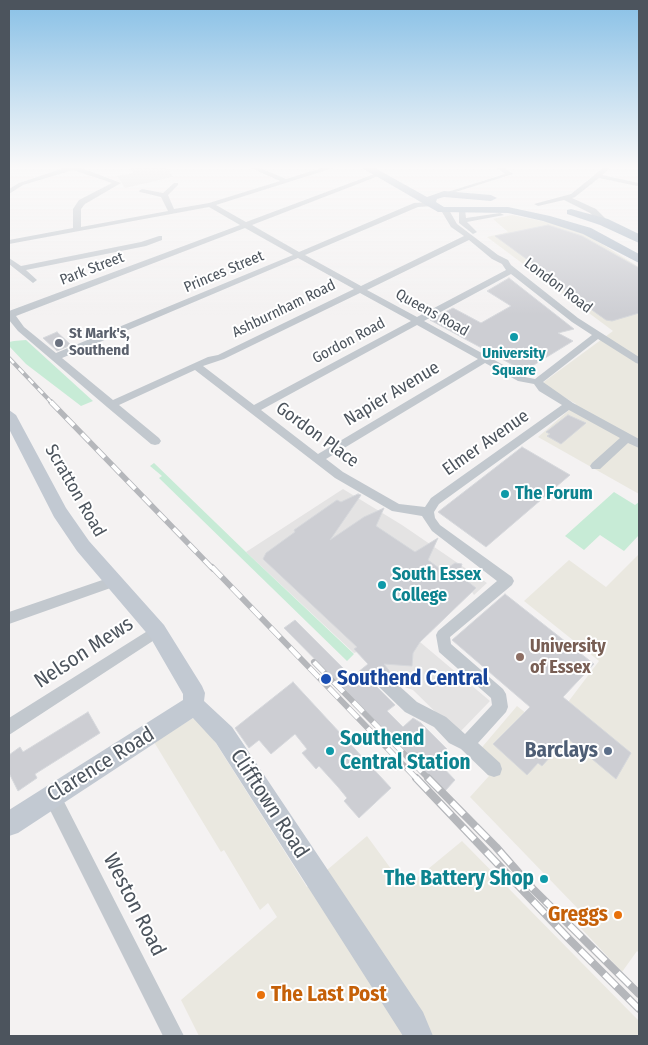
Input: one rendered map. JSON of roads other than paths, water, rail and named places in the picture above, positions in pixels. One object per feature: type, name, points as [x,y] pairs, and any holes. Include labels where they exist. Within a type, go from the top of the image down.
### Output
[{"type":"main road","points":[[540,217],[560,221],[602,238],[639,259]]},
{"type":"main road","points":[[585,217],[604,222],[639,239]]},
{"type":"street","points":[[77,217],[77,230]]},
{"type":"street","points":[[9,242],[147,217]]},
{"type":"street","name":"Queens Road","points":[[232,217],[485,359],[522,378],[538,382],[543,389],[569,405],[639,444]]},
{"type":"street","name":"Park Street","points":[[10,314],[266,217]]},
{"type":"street","name":"Princes Street","points":[[56,357],[389,217]]},
{"type":"street","name":"London Road","points":[[449,217],[454,225],[495,257],[519,268],[582,317],[597,332]]},
{"type":"street","name":"London Road","points":[[468,217],[504,256],[505,262],[512,270],[575,320],[597,332],[639,361]]},
{"type":"street","points":[[598,217],[604,222]]},
{"type":"street","name":"Ashburnham Road","points":[[111,405],[196,366],[221,357],[469,236]]},
{"type":"street","points":[[19,269],[143,244],[159,238]]},
{"type":"street","points":[[9,260],[33,280]]},
{"type":"street","name":"Gordon Road","points":[[253,410],[512,270]]},
{"type":"street","points":[[10,314],[22,329],[155,441]]},
{"type":"street","points":[[9,333],[22,329]]},
{"type":"street","points":[[538,382],[592,340],[597,332]]},
{"type":"street","name":"Napier Avenue","points":[[318,459],[485,359]]},
{"type":"street","name":"Gordon Place","points":[[196,366],[318,459],[361,488],[396,508],[428,512]]},
{"type":"street","name":"Elmer Avenue","points":[[428,512],[435,501],[569,405]]},
{"type":"street","name":"Scratton Road","points":[[9,415],[60,512],[83,546],[114,581]]},
{"type":"street","points":[[596,466],[628,437]]},
{"type":"street","points":[[428,512],[429,519],[436,528],[507,581],[443,636],[444,647],[498,694],[500,707],[467,743]]},
{"type":"street","points":[[9,618],[114,581],[157,631],[194,693],[193,706]]},
{"type":"street","name":"Nelson Mews","points":[[9,727],[157,631]]},
{"type":"street","points":[[381,679],[412,707],[440,722],[455,737],[467,743],[494,769]]},
{"type":"street","name":"Clarence Road","points":[[9,824],[193,706]]},
{"type":"street","name":"Clifftown Road","points":[[193,706],[202,712],[224,735],[413,1022],[418,1036]]},
{"type":"street","name":"Weston Road","points":[[52,796],[174,1036]]},
{"type":"railway","points":[[9,358],[52,403]]},
{"type":"railway","points":[[51,402],[213,569]]},
{"type":"railway","points":[[212,567],[417,779]]},
{"type":"railway","points":[[314,662],[429,779]]},
{"type":"railway","points":[[416,778],[569,939],[639,1009]]},
{"type":"railway","points":[[428,778],[496,847],[532,888],[639,994]]},
{"type":"place","name":"University Square","points":[[514,337]]},
{"type":"place","name":"St Mark's, Southend","points":[[59,343]]},
{"type":"place","name":"The Forum","points":[[505,494]]},
{"type":"place","name":"South Essex College","points":[[382,585]]},
{"type":"place","name":"University of Essex","points":[[520,657]]},
{"type":"place","name":"Southend Central","points":[[326,679]]},
{"type":"place","name":"Southend Central Station","points":[[330,751]]},
{"type":"place","name":"Barclays","points":[[608,751]]},
{"type":"place","name":"The Battery Shop","points":[[544,879]]},
{"type":"place","name":"Greggs","points":[[618,915]]},
{"type":"place","name":"The Last Post","points":[[261,995]]}]
